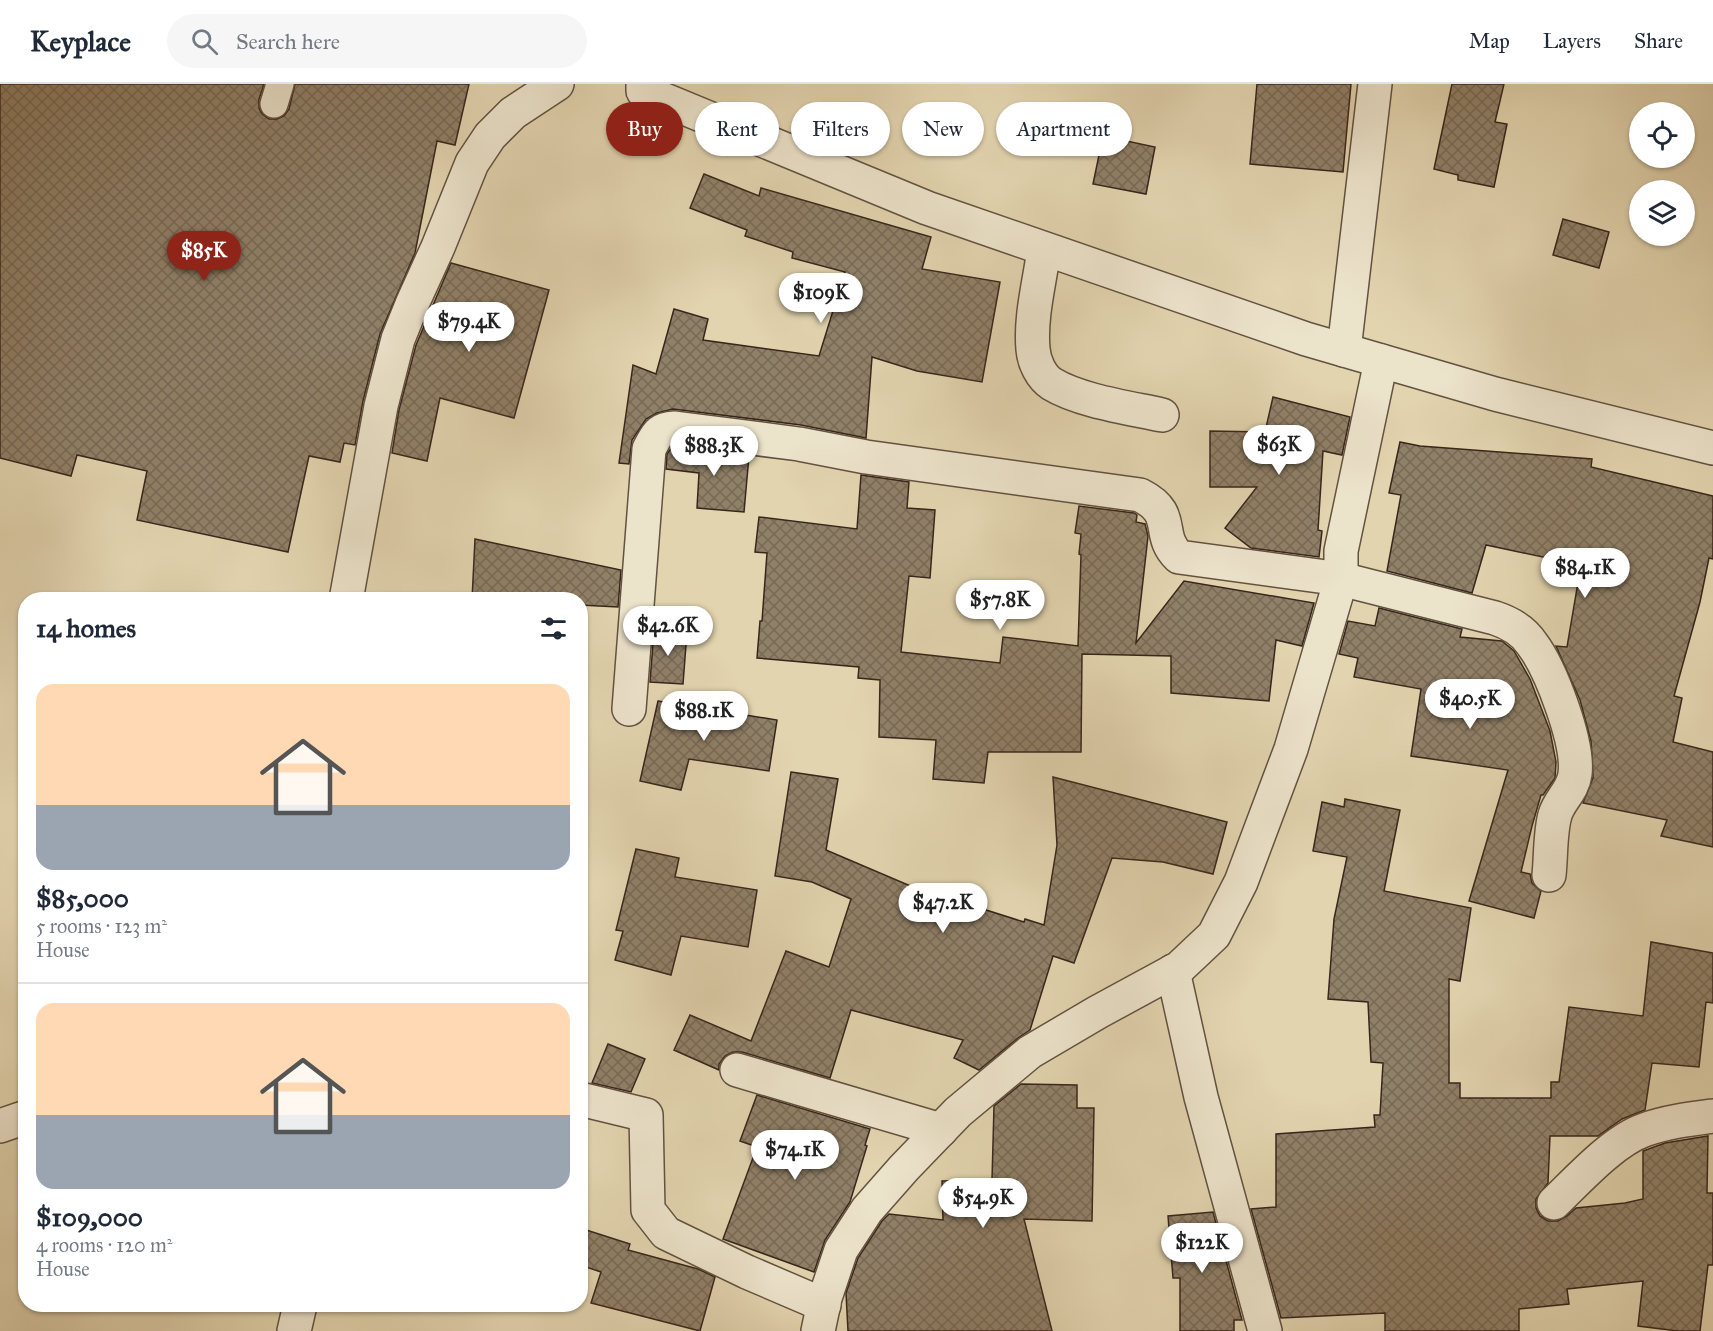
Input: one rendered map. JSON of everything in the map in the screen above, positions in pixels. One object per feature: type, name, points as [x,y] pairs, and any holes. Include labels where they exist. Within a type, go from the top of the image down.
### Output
[{"type":"street","points":[[347,592],[381,406],[398,339],[413,302],[472,164],[490,136],[513,113],[557,84]]},
{"type":"street","points":[[1344,350],[1375,84]]},
{"type":"street","points":[[637,86],[927,208],[1344,350],[1494,394],[1713,448]]},
{"type":"street","points":[[1044,249],[1033,328],[1033,350],[1039,369],[1051,383],[1082,396],[1162,415]]},
{"type":"street","points":[[588,1101],[646,1115],[648,1210],[666,1233],[747,1272],[821,1318],[841,1250],[867,1210],[903,1168],[958,1112],[1030,1052],[1173,972],[1186,963],[1214,935],[1240,882],[1291,748],[1341,579],[1341,551],[1381,361]]},
{"type":"street","points":[[629,709],[649,449],[657,434],[664,428],[799,444],[866,457],[1140,495],[1153,501],[1159,507],[1168,541],[1173,552],[1179,557],[1341,579],[1495,618],[1514,625],[1532,643],[1554,684],[1571,734],[1574,753],[1575,774],[1571,788],[1555,814],[1550,875]]},
{"type":"street","points":[[1173,972],[1201,1097],[1265,1331]]},
{"type":"street","points":[[737,1070],[941,1130]]},
{"type":"street","points":[[1554,1203],[1595,1164],[1643,1130],[1681,1120],[1713,1116]]},
{"type":"street","points":[[0,1126],[18,1120]]},
{"type":"street","points":[[294,1331],[298,1312]]},
{"type":"building","points":[[0,84],[264,84],[259,99],[259,108],[262,114],[269,119],[277,119],[284,116],[289,109],[295,84],[469,84],[455,145],[437,141],[415,253],[380,334],[363,401],[355,445],[344,443],[340,462],[309,456],[288,552],[137,520],[147,471],[77,455],[71,476],[0,458]]},
{"type":"building","points":[[1257,84],[1351,84],[1343,172],[1250,164]]},
{"type":"building","points":[[1452,84],[1504,84],[1495,122],[1507,124],[1494,187],[1458,180],[1458,175],[1434,169]]},
{"type":"building","points":[[1132,142],[1155,147],[1146,194],[1093,184],[1099,156],[1132,156]]},
{"type":"building","points":[[704,174],[759,196],[761,188],[931,237],[922,269],[1000,282],[982,382],[917,371],[872,357],[866,438],[801,425],[673,409],[657,413],[646,419],[632,440],[629,464],[619,463],[633,365],[656,374],[674,309],[708,319],[703,340],[819,356],[845,272],[792,258],[793,252],[745,236],[747,230],[690,208]]},
{"type":"building","points":[[1563,219],[1609,232],[1599,268],[1553,255]]},
{"type":"building","points":[[451,263],[549,290],[514,418],[440,398],[427,461],[392,453],[399,410],[416,345]]},
{"type":"building","points":[[1273,397],[1350,417],[1342,455],[1323,451],[1318,530],[1322,531],[1319,557],[1251,548],[1225,528],[1257,487],[1210,487],[1210,431],[1265,432]]},
{"type":"building","points":[[1400,442],[1420,446],[1592,459],[1591,467],[1713,496],[1713,559],[1709,558],[1700,602],[1674,696],[1682,698],[1673,742],[1713,752],[1713,847],[1661,836],[1667,820],[1583,803],[1593,778],[1591,741],[1580,700],[1556,646],[1567,647],[1581,565],[1486,545],[1472,593],[1387,571],[1401,495],[1389,493]]},
{"type":"building","points":[[672,447],[749,456],[744,512],[697,508],[699,473],[666,469],[667,454]]},
{"type":"building","points":[[861,475],[909,482],[907,508],[935,510],[930,578],[909,576],[901,652],[1000,663],[1003,637],[1078,646],[1081,534],[1075,533],[1079,506],[1134,513],[1137,515],[1136,522],[1145,524],[1148,536],[1136,643],[1184,581],[1314,603],[1302,646],[1276,640],[1269,701],[1171,693],[1171,656],[1082,654],[1081,752],[988,752],[984,783],[933,779],[936,740],[879,737],[880,680],[858,678],[859,667],[757,658],[767,553],[755,552],[759,517],[857,529]]},
{"type":"building","points":[[475,539],[621,570],[618,607],[588,605],[588,592],[472,592]]},
{"type":"building","points":[[1379,608],[1462,629],[1460,637],[1502,641],[1514,651],[1530,679],[1550,731],[1556,762],[1555,778],[1541,795],[1521,872],[1530,874],[1532,883],[1541,891],[1534,918],[1469,901],[1508,770],[1411,756],[1421,689],[1354,677],[1358,658],[1339,654],[1348,621],[1375,626]]},
{"type":"building","points":[[654,630],[687,632],[683,684],[650,682]]},
{"type":"building","points":[[658,701],[777,720],[769,771],[689,759],[681,790],[640,781]]},
{"type":"building","points":[[791,772],[838,779],[826,850],[962,908],[964,903],[1024,922],[1025,919],[1044,925],[1057,845],[1053,777],[1227,822],[1213,874],[1163,862],[1112,858],[1074,963],[1053,956],[1030,1030],[979,1070],[954,1058],[963,1040],[851,1010],[830,1078],[742,1052],[733,1052],[725,1056],[719,1064],[719,1070],[674,1050],[690,1015],[751,1041],[786,951],[829,967],[851,899],[812,882],[775,876]]},
{"type":"building","points":[[1345,799],[1400,810],[1384,891],[1471,908],[1460,981],[1449,979],[1449,1083],[1460,1083],[1460,1098],[1551,1098],[1551,1082],[1559,1082],[1569,1007],[1643,1016],[1651,942],[1713,953],[1713,1003],[1706,1002],[1699,1067],[1652,1063],[1645,1110],[1622,1119],[1598,1136],[1550,1136],[1548,1183],[1536,1199],[1536,1208],[1540,1216],[1548,1221],[1558,1221],[1576,1208],[1643,1199],[1643,1151],[1665,1143],[1708,1136],[1707,1193],[1713,1193],[1713,1265],[1708,1265],[1700,1331],[1638,1326],[1643,1281],[1567,1289],[1569,1304],[1519,1309],[1519,1331],[1385,1331],[1385,1313],[1281,1318],[1251,1209],[1276,1207],[1276,1134],[1375,1127],[1374,1115],[1380,1115],[1383,1063],[1371,1062],[1368,1002],[1328,999],[1334,919],[1347,857],[1313,851],[1322,802],[1344,807]]},
{"type":"building","points":[[636,849],[679,858],[675,877],[757,890],[748,947],[681,936],[671,975],[615,960],[623,931],[616,930]]},
{"type":"building","points":[[608,1044],[645,1059],[631,1092],[592,1083]]},
{"type":"building","points":[[1021,1084],[1077,1085],[1077,1108],[1094,1108],[1092,1221],[1024,1219],[1052,1331],[848,1331],[846,1293],[858,1258],[882,1221],[889,1214],[943,1220],[942,1181],[992,1180],[994,1106]]},
{"type":"building","points":[[757,1095],[870,1129],[850,1202],[825,1240],[814,1272],[723,1239],[757,1147],[740,1141]]},
{"type":"building","points":[[1213,1212],[1242,1320],[1234,1320],[1234,1331],[1180,1331],[1180,1278],[1173,1278],[1168,1216]]},
{"type":"building","points":[[588,1231],[630,1244],[628,1250],[698,1269],[715,1277],[700,1331],[591,1303],[601,1272],[588,1268]]}]
